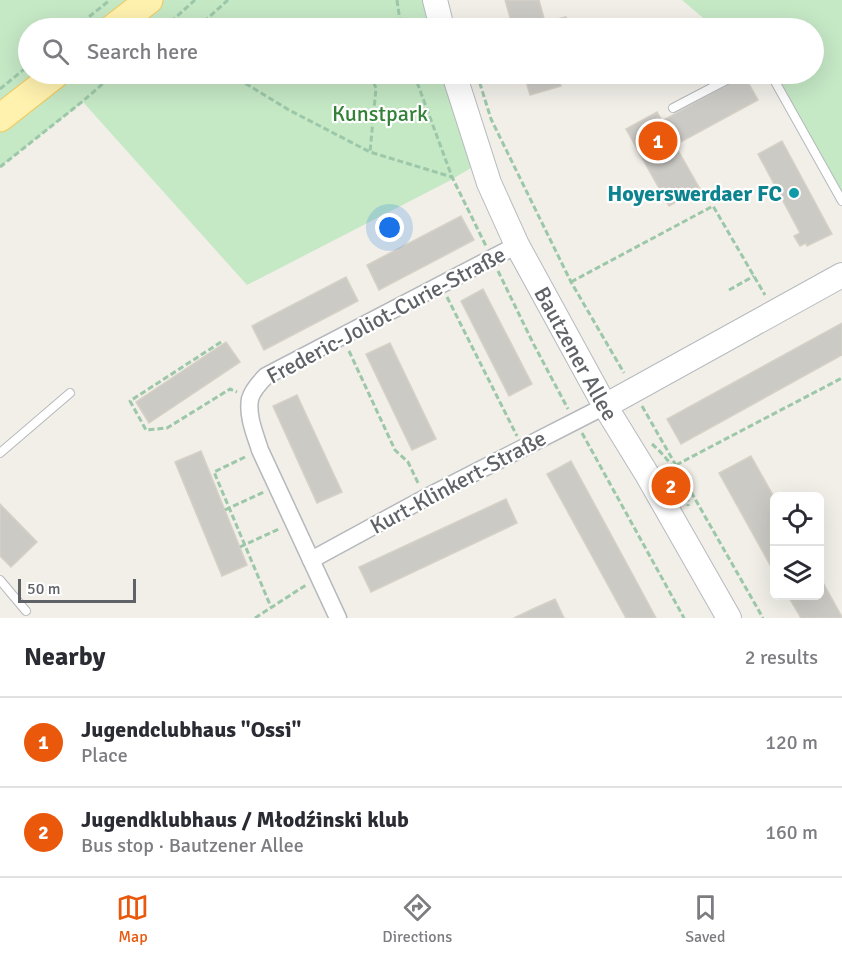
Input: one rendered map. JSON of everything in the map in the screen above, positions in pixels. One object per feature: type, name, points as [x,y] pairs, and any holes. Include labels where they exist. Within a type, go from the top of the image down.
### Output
[{"type":"main road","points":[[126,18],[149,0]]},
{"type":"main road","points":[[0,118],[43,84]]},
{"type":"street","points":[[435,0],[440,18]]},
{"type":"street","name":"Bautzener Allee","points":[[457,84],[489,183],[517,245],[605,406],[729,618]]},
{"type":"street","name":"Frederic-Joliot-Curie-Straße","points":[[338,618],[260,450],[252,426],[250,397],[266,375],[517,245]]},
{"type":"street","points":[[605,406],[842,275]]},
{"type":"street","name":"Kurt-Klinkert-Straße","points":[[311,560],[425,498],[605,406]]},
{"type":"lane","points":[[673,108],[719,84]]},
{"type":"lane","points":[[776,84],[842,201]]},
{"type":"lane","points":[[0,453],[70,393]]},
{"type":"lane","points":[[0,580],[26,611]]},
{"type":"path","points":[[88,18],[110,0]]},
{"type":"path","points":[[175,18],[195,0]]},
{"type":"path","points":[[208,18],[228,0]]},
{"type":"path","points":[[397,0],[400,18]]},
{"type":"path","points":[[0,89],[18,74]]},
{"type":"path","points":[[0,167],[103,84]]},
{"type":"path","points":[[251,84],[289,110],[370,152],[452,177]]},
{"type":"path","points":[[370,152],[376,88],[374,84]]},
{"type":"path","points":[[418,84],[452,177],[533,343],[684,618]]},
{"type":"path","points":[[480,84],[492,119],[570,282],[763,618]]},
{"type":"path","points":[[570,282],[713,206],[768,302]]},
{"type":"path","points":[[729,290],[754,276]]},
{"type":"path","points":[[441,284],[523,447]]},
{"type":"path","points":[[341,336],[395,450],[408,462],[425,498]]},
{"type":"path","points":[[220,342],[130,401],[135,411],[146,430],[167,428],[230,389],[250,397]]},
{"type":"path","points":[[676,465],[842,378]]},
{"type":"path","points":[[260,450],[212,472],[230,508],[271,607]]},
{"type":"path","points":[[225,510],[277,487]]},
{"type":"path","points":[[240,547],[294,523]]},
{"type":"path","points":[[255,618],[319,577]]},
{"type":"green space","points":[[0,0],[144,0],[122,18],[18,18],[18,84],[39,84],[0,115]]},
{"type":"green space","points":[[152,0],[433,0],[438,18],[129,18]]},
{"type":"green space","points":[[682,0],[842,0],[842,201],[774,84],[824,84],[824,18],[703,18]]},
{"type":"green space","name":"Kunstpark","points":[[46,84],[454,84],[481,162],[449,181],[247,285],[83,102],[0,167],[0,120]]},
{"type":"building","points":[[505,0],[539,0],[544,18],[510,18]]},
{"type":"building","points":[[527,84],[560,84],[561,86],[530,95]]},
{"type":"building","points":[[728,84],[749,84],[758,100],[675,145],[700,189],[669,206],[626,129],[657,112],[662,121]]},
{"type":"building","name":"Hoyerswerdaer FC","points":[[782,141],[832,234],[807,246],[806,243],[800,246],[794,236],[800,233],[758,154]]},
{"type":"building","points":[[461,216],[474,240],[379,290],[367,265]]},
{"type":"building","points":[[346,277],[358,301],[264,350],[252,326]]},
{"type":"building","points":[[483,289],[532,384],[509,396],[461,301]]},
{"type":"building","points":[[842,323],[842,355],[681,444],[667,419]]},
{"type":"building","points":[[226,342],[240,362],[149,423],[136,402]]},
{"type":"building","points":[[390,343],[436,439],[412,450],[366,354]]},
{"type":"building","points":[[297,395],[342,492],[317,503],[273,406]]},
{"type":"building","points":[[201,451],[247,565],[222,576],[175,462]]},
{"type":"building","points":[[751,456],[771,492],[770,565],[719,473]]},
{"type":"building","points":[[571,461],[656,618],[626,618],[547,474]]},
{"type":"building","points":[[506,499],[517,523],[371,592],[359,567]]},
{"type":"building","points":[[0,504],[37,542],[11,567],[0,556]]},
{"type":"building","points":[[824,584],[842,617],[842,618],[801,618],[790,600],[824,600]]},
{"type":"building","points":[[555,599],[564,618],[514,618],[535,608]]},
{"type":"place","name":"Jugendclubhaus \"Ossi\"","points":[[658,141]]},
{"type":"place","name":"Hoyerswerdaer FC","points":[[794,193]]},
{"type":"place","name":"Jugendklubhaus / Młodźinski klub","points":[[671,486]]}]
